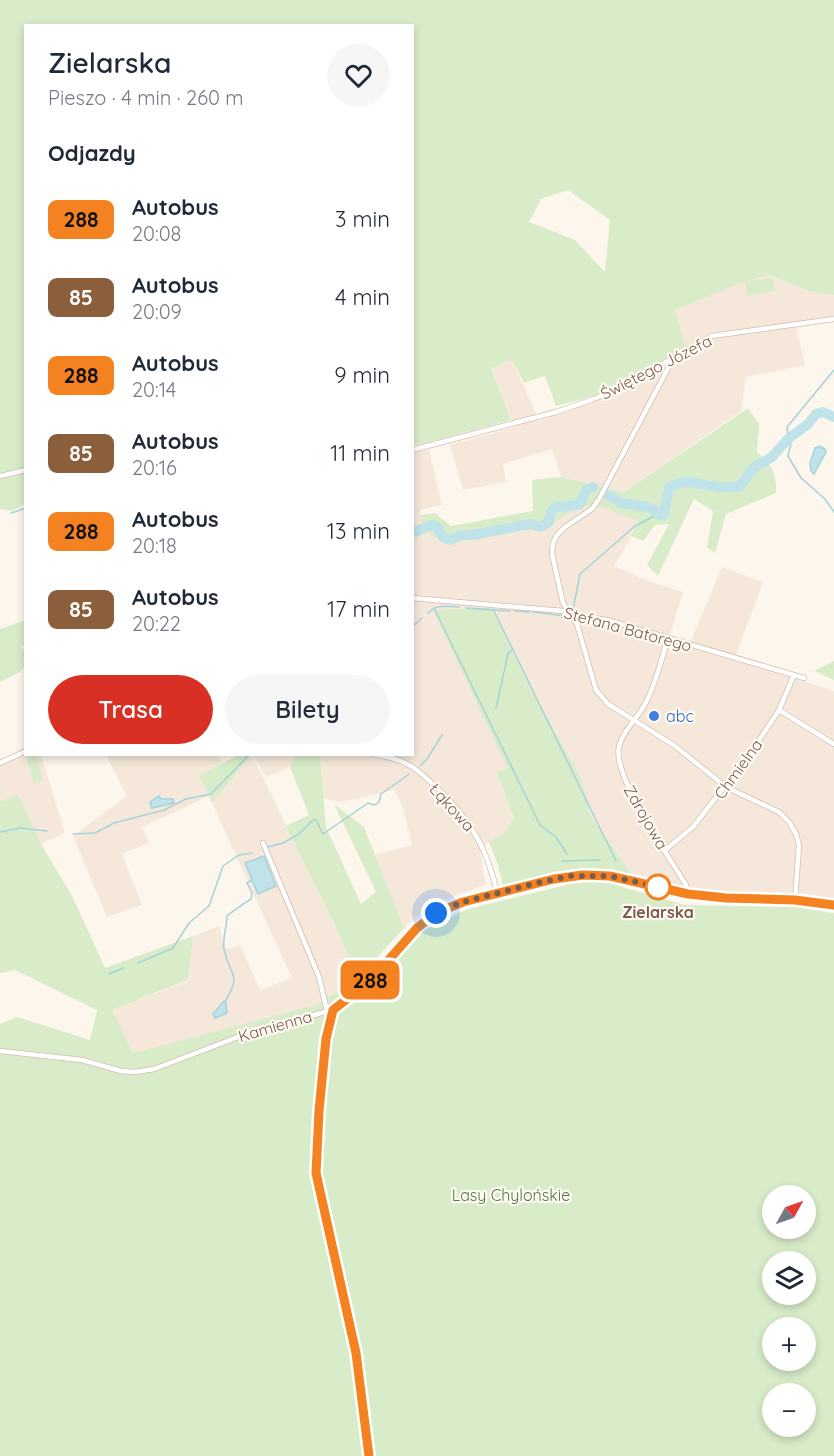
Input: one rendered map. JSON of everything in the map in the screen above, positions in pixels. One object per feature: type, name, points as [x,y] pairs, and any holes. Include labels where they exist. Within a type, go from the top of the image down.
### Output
[{"type":"street","name":"Świętego Józefa","points":[[414,449],[556,412],[591,400],[618,389],[712,336],[834,319]]},
{"type":"street","points":[[673,359],[592,509],[565,526],[553,543],[552,554],[563,603],[577,624],[596,690],[608,704],[675,746],[726,787],[779,812],[789,822],[799,845],[795,900]]},
{"type":"street","points":[[0,476],[24,470]]},
{"type":"street","name":"Stefana Batorego","points":[[414,598],[539,608],[607,620],[804,678]]},
{"type":"street","name":"Zdrojowa","points":[[668,639],[645,704],[622,737],[619,748],[621,770],[625,782],[686,885],[688,894]]},
{"type":"street","name":"Chmielna","points":[[665,850],[693,827],[752,752],[779,710],[794,675]]},
{"type":"street","points":[[779,710],[834,744]]},
{"type":"street","points":[[0,763],[24,752]]},
{"type":"street","name":"Łąkowa","points":[[379,756],[408,764],[461,814],[482,845],[493,874],[497,893]]},
{"type":"street","points":[[263,843],[319,977],[330,1011],[319,1111],[316,1173],[356,1353],[369,1456]]},
{"type":"street","name":"Kamienna","points":[[0,1051],[82,1060],[121,1071],[135,1072],[154,1069],[256,1030],[330,1011],[369,982],[417,928],[444,909],[562,877],[593,875],[634,880],[688,894],[726,898],[795,900],[834,905]]},
{"type":"shaded area","points":[[769,275],[809,291],[834,295],[834,319],[796,327],[805,365],[746,377],[741,411],[624,492],[561,477],[552,449],[503,464],[506,482],[463,490],[450,445],[514,427],[491,367],[512,359],[539,421],[619,392],[688,356],[675,310],[741,283]]},
{"type":"shaded area","points":[[429,450],[442,505],[420,510],[423,528],[546,528],[579,506],[605,508],[640,521],[614,566],[648,581],[683,592],[670,635],[691,641],[722,567],[763,582],[734,660],[834,691],[834,900],[704,891],[631,873],[591,816],[582,780],[532,691],[513,649],[434,610],[509,770],[496,771],[514,818],[504,833],[480,848],[485,885],[429,905],[404,928],[375,855],[412,845],[403,808],[395,790],[342,802],[324,799],[320,756],[414,756],[414,452]]},
{"type":"shaded area","points":[[24,752],[24,756],[41,756],[65,833],[41,844],[18,794],[0,802],[0,757],[2,760]]},
{"type":"shaded area","points":[[107,756],[219,756],[223,763],[199,775],[209,796],[142,827],[149,843],[122,854],[142,905],[107,917],[73,836],[127,796]]},
{"type":"shaded area","points":[[252,756],[358,977],[316,1005],[133,1054],[112,1010],[188,981],[193,936],[219,926],[226,949],[240,945],[260,990],[292,978],[212,803]]},
{"type":"shaded area","points":[[254,756],[295,756],[290,767],[266,777]]},
{"type":"green space","points":[[0,0],[834,0],[834,295],[809,291],[769,275],[747,281],[773,278],[775,291],[747,295],[745,282],[741,283],[675,310],[686,348],[619,385],[587,398],[556,406],[545,376],[524,383],[512,359],[491,368],[511,420],[414,445],[414,24],[24,24],[24,505],[12,511],[0,509]],"holes":[[[568,190],[610,220],[605,272],[575,240],[529,222],[541,199]]]},
{"type":"green space","points":[[748,408],[759,424],[757,452],[772,470],[776,480],[776,493],[726,514],[715,553],[707,547],[713,511],[694,499],[658,576],[647,565],[669,524],[655,525],[643,541],[631,536],[639,521],[605,508],[579,506],[547,528],[436,538],[423,528],[421,515],[435,513],[451,526],[533,511],[532,480],[561,477],[624,492]]},
{"type":"green space","points":[[491,608],[532,691],[582,780],[591,816],[631,873],[561,874],[503,887],[489,842],[504,833],[514,818],[496,771],[508,769],[433,610]]},
{"type":"green space","points":[[24,620],[24,646],[21,647],[24,649],[24,667],[20,672],[0,682],[0,629]]},
{"type":"green space","points":[[834,661],[834,680],[814,671]]},
{"type":"green space","points":[[36,756],[43,781],[34,783],[26,757]]},
{"type":"green space","points":[[237,756],[251,756],[212,803],[199,775]]},
{"type":"green space","name":"Lasy Chylońskie","points":[[295,756],[320,756],[326,827],[361,904],[376,892],[334,804],[364,827],[404,928],[360,976],[391,964],[425,929],[468,909],[570,884],[601,881],[685,905],[795,907],[834,913],[834,1456],[0,1456],[0,1024],[17,1017],[90,1040],[97,1010],[15,970],[0,973],[0,802],[18,794],[41,844],[72,896],[105,968],[193,936],[188,980],[112,1010],[133,1053],[316,1005],[358,977],[286,826],[309,815],[290,767]]},
{"type":"water","points":[[819,446],[826,452],[814,474],[810,463],[815,448]]},
{"type":"water","points":[[159,796],[161,799],[173,799],[174,803],[152,808],[150,802]]},
{"type":"water","points":[[264,856],[276,886],[258,894],[245,863]]},
{"type":"water","points":[[224,1001],[227,1013],[215,1018],[213,1014]]},
{"type":"waterway","points":[[834,370],[787,427],[788,439],[791,443],[788,456],[801,478],[825,499],[834,512]]},
{"type":"waterway","points":[[608,495],[622,503],[648,507],[661,515],[664,513],[669,488],[675,484],[693,482],[718,487],[738,487],[753,468],[772,457],[816,414],[823,412],[834,417]]},
{"type":"waterway","points":[[414,532],[432,525],[436,526],[444,538],[450,540],[462,535],[530,524],[541,527],[549,522],[552,510],[580,504],[586,490],[593,487]]},
{"type":"waterway","points":[[11,513],[24,509]]},
{"type":"waterway","points":[[573,610],[580,574],[635,526],[658,514]]},
{"type":"waterway","points":[[428,613],[439,607],[459,607]]},
{"type":"waterway","points":[[434,608],[540,825],[556,837],[567,854]]},
{"type":"waterway","points":[[466,608],[510,611]]},
{"type":"waterway","points":[[493,609],[616,861]]},
{"type":"waterway","points":[[515,611],[530,612]]},
{"type":"waterway","points":[[533,612],[565,616]]},
{"type":"waterway","points":[[414,625],[422,618]]},
{"type":"waterway","points":[[496,708],[508,654],[513,649]]},
{"type":"waterway","points":[[420,766],[442,735]]},
{"type":"waterway","points":[[73,834],[95,833],[114,823],[164,810],[186,799],[211,794],[248,756]]},
{"type":"waterway","points":[[268,847],[283,843],[299,834],[313,820],[316,820],[323,834],[368,803],[375,805],[379,802],[381,794],[409,774]]},
{"type":"waterway","points":[[0,832],[20,828],[47,831]]},
{"type":"waterway","points":[[138,963],[173,948],[189,923],[209,906],[223,866],[239,855],[252,853]]},
{"type":"waterway","points":[[562,861],[600,860]]},
{"type":"waterway","points":[[225,1002],[234,979],[224,945],[227,916],[251,899],[252,893],[247,883],[252,880]]},
{"type":"waterway","points":[[109,974],[123,968]]},
{"type":"bus line","name":"288","points":[[369,1456],[356,1353],[316,1173],[316,1143],[326,1039],[333,1010],[369,982],[417,928],[436,913],[463,902],[554,879],[583,875],[610,876],[688,894],[726,898],[795,900],[834,905]]},
{"type":"place","name":"abc","points":[[654,716]]},
{"type":"place","name":"Zielarska","points":[[658,887]]},
{"type":"route","points":[[436,913],[463,902],[570,876],[610,876],[658,887]]}]
